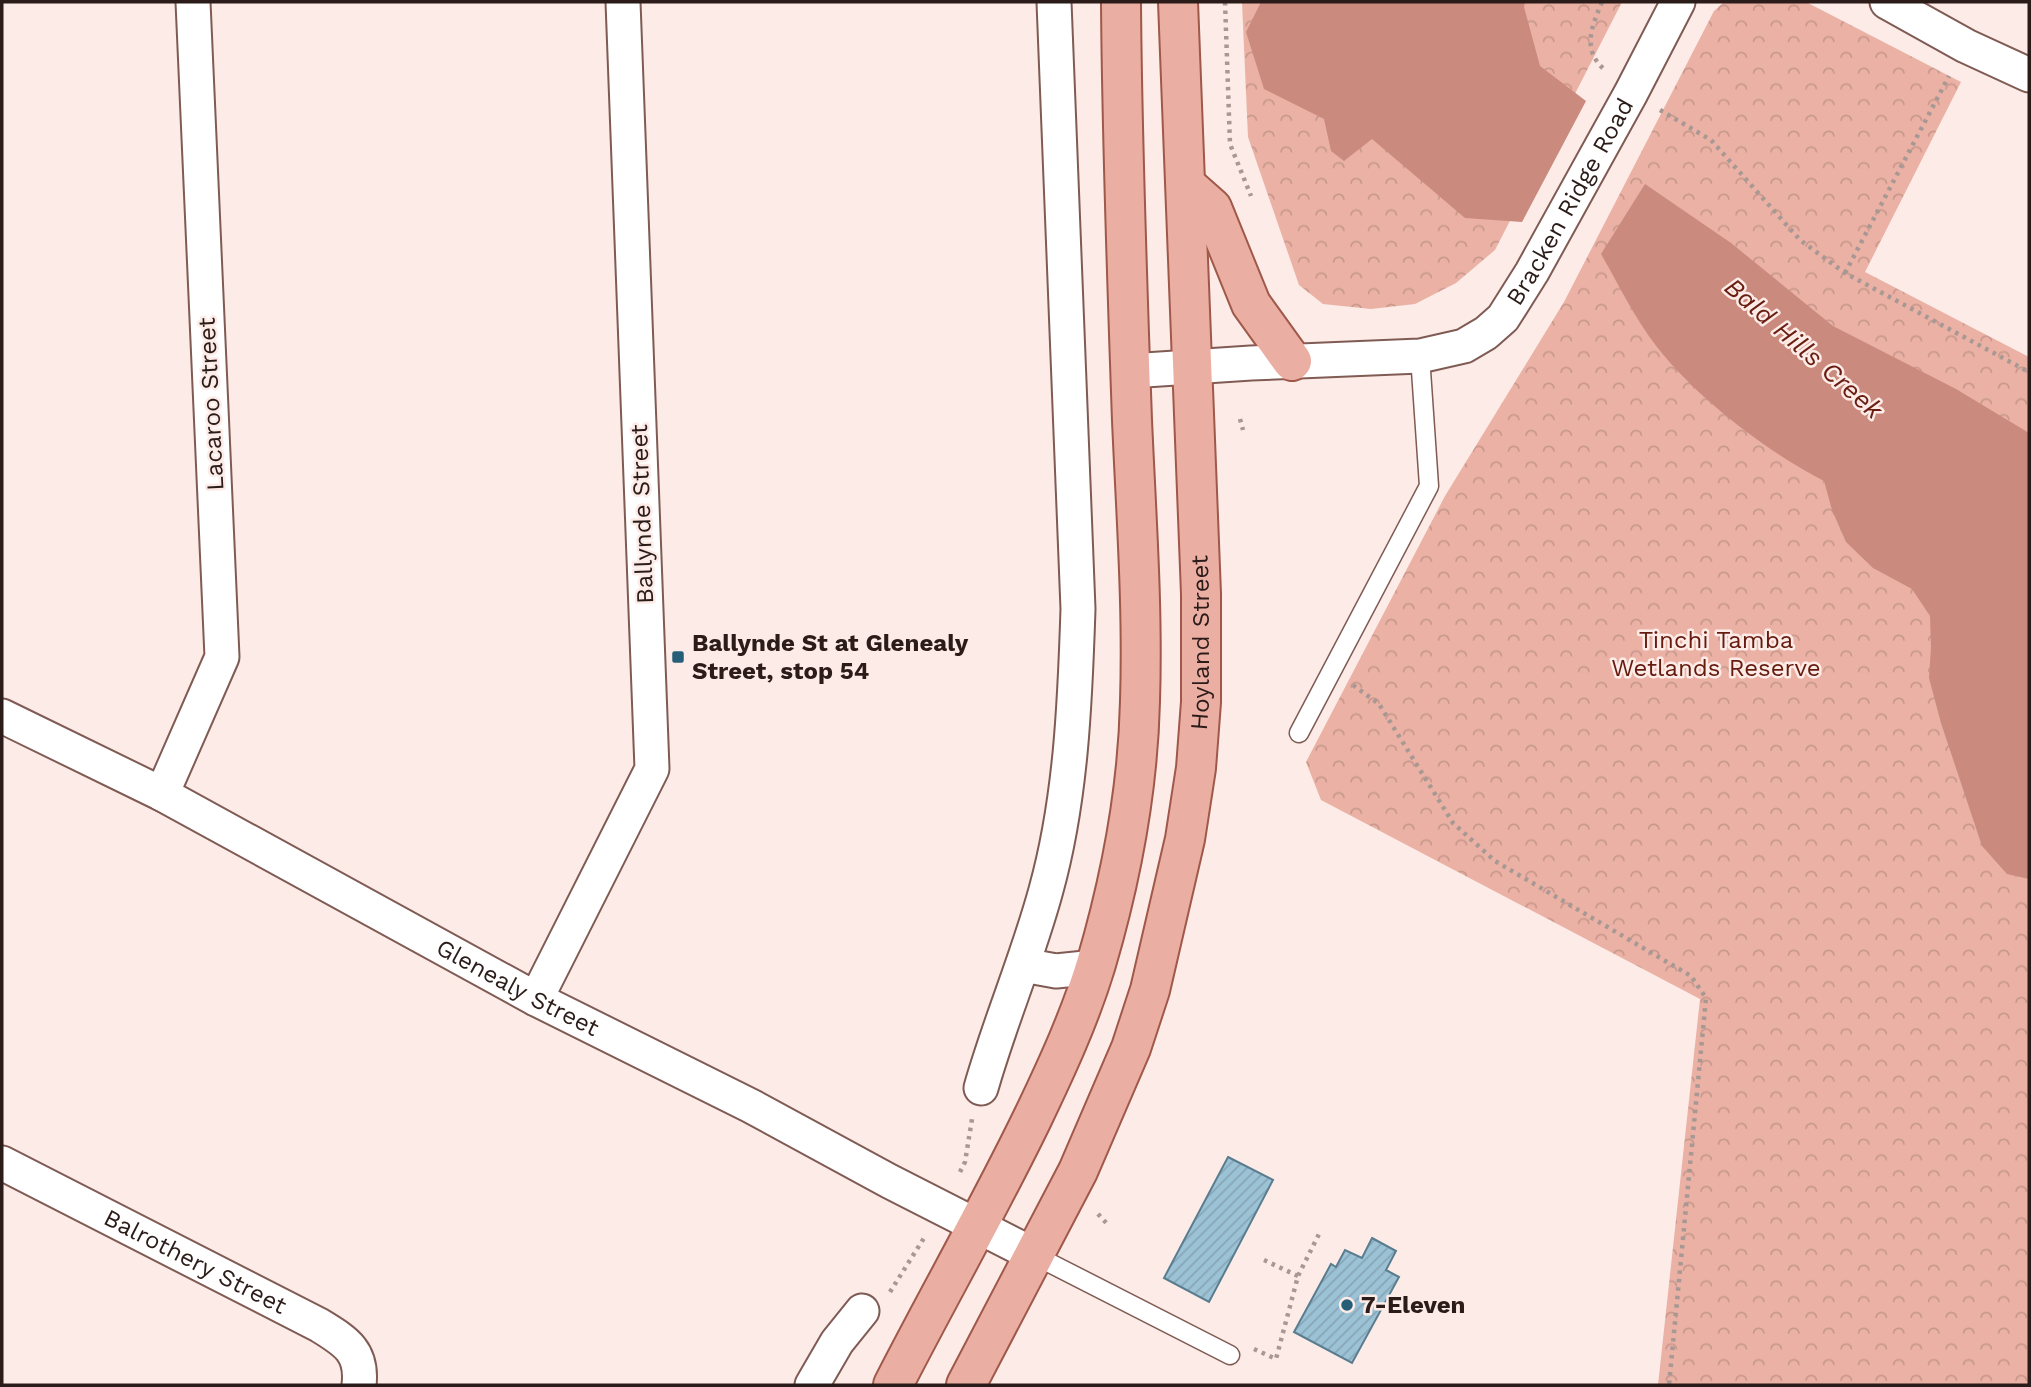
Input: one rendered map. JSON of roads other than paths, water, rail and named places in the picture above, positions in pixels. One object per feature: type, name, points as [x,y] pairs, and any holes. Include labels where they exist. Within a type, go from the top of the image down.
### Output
[{"type":"main road","points":[[892,1385],[977,1226],[1052,1076],[1077,1019],[1095,967],[1123,854],[1138,747],[1141,617],[1130,371],[1121,2]]},
{"type":"main road","name":"Hoyland Street","points":[[1034,1255],[1078,1171],[1131,1048],[1150,990],[1185,839],[1196,768],[1201,688],[1201,594],[1178,2]]},
{"type":"main road","points":[[1186,185],[1212,208],[1251,304],[1292,361]]},
{"type":"main road","points":[[966,1385],[1034,1255]]},
{"type":"street","name":"Lacaroo Street","points":[[162,794],[222,657],[193,2]]},
{"type":"street","name":"Ballynde Street","points":[[536,999],[652,769],[623,2]]},
{"type":"street","points":[[977,1102],[996,1036],[1023,965],[1046,889],[1059,829],[1070,749],[1078,610],[1054,2]]},
{"type":"street","name":"Bracken Ridge Road","points":[[1130,371],[1420,356],[1464,346],[1486,333],[1503,318],[1532,272],[1625,105],[1678,2]]},
{"type":"street","points":[[1886,2],[1965,45],[2029,75]]},
{"type":"street","name":"Glenealy Street","points":[[2,716],[162,794],[536,999],[751,1106],[1034,1255]]},
{"type":"street","points":[[1023,965],[1056,971],[1095,967]]},
{"type":"street","name":"Balrothery Street","points":[[2,1163],[320,1325],[347,1343],[361,1369],[359,1385]]},
{"type":"street","points":[[812,1385],[837,1342],[875,1303]]},
{"type":"lane","points":[[1299,733],[1429,486],[1420,356]]},
{"type":"lane","points":[[1034,1255],[1230,1354]]},
{"type":"water","points":[[1261,2],[1525,2],[1524,7],[1540,66],[1586,101],[1522,222],[1465,218],[1372,139],[1344,161],[1331,151],[1324,119],[1264,89],[1246,32]]},
{"type":"water","name":"Bald Hills Creek","points":[[1645,184],[1731,243],[1833,326],[1956,389],[2029,433],[2029,879],[2007,874],[1982,846],[1929,678],[1930,616],[1912,589],[1873,568],[1846,542],[1832,510],[1824,481],[1756,439],[1712,404],[1673,366],[1642,325],[1601,254]]},
{"type":"place","name":"Ballynde St at Glenealy Street, stop 54","points":[[678,657]]},
{"type":"place","name":"7-Eleven","points":[[1347,1305]]},
{"type":"park label","name":"Tinchi Tamba Wetlands Reserve","points":[[1716,654]]}]
